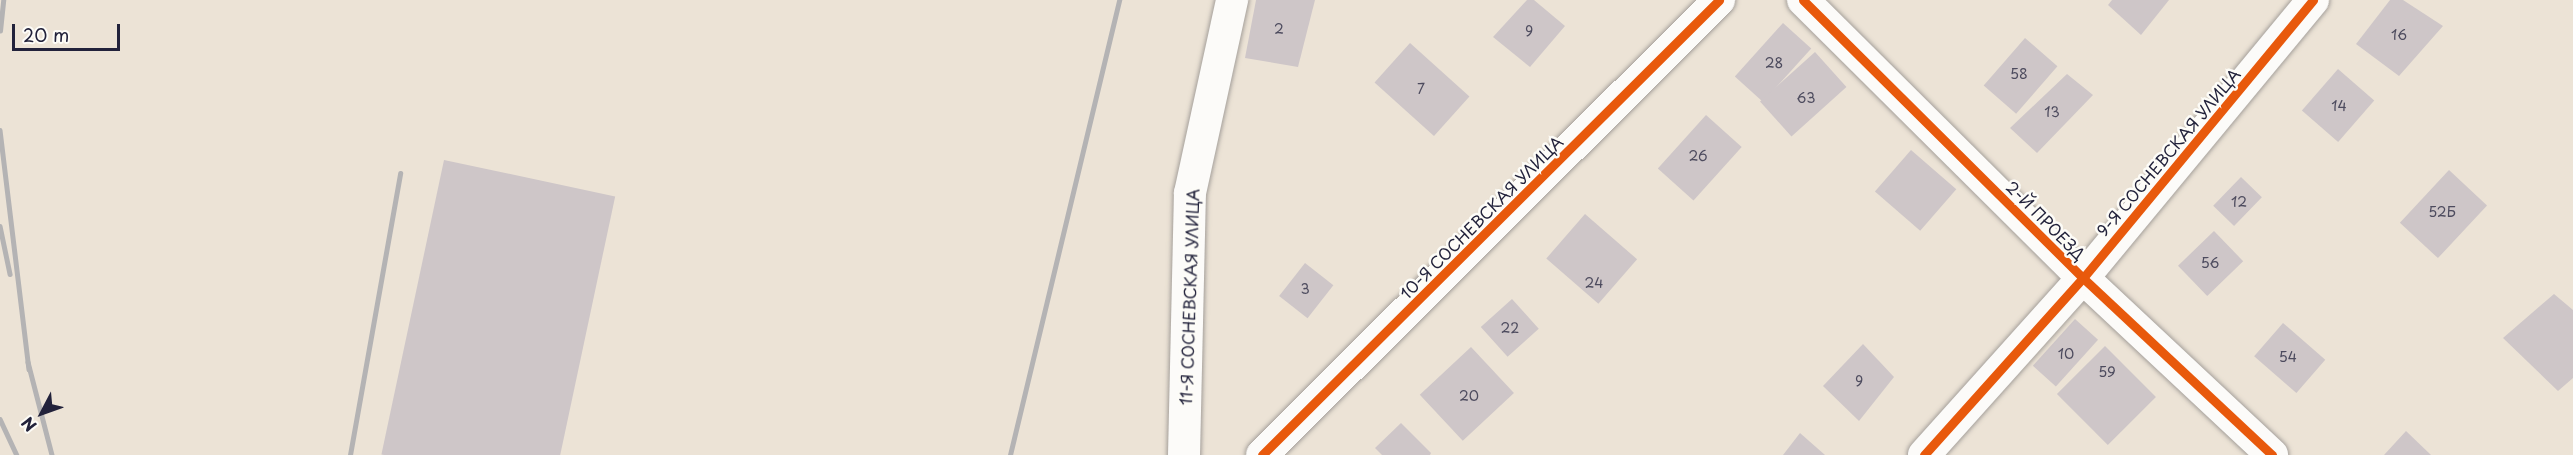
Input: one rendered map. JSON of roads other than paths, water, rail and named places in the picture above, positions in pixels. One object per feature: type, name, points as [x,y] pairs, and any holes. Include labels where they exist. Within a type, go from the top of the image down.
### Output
[{"type":"street","name":"11-Я СОСНЕВСКАЯ УЛИЦА","points":[[1184,455],[1190,193],[1232,0]]},
{"type":"street","name":"10-Я СОСНЕВСКАЯ УЛИЦА","points":[[1262,455],[1719,0]]},
{"type":"street","name":"2-Й ПРОЕЗД","points":[[1803,0],[2083,278],[2272,455]]},
{"type":"street","name":"9-Я СОСНЕВСКАЯ УЛИЦА","points":[[1924,455],[2083,278],[2313,0]]},
{"type":"railway","points":[[0,31],[3,0]]},
{"type":"railway","points":[[1010,455],[1119,0]]},
{"type":"railway","points":[[0,130],[29,369]]},
{"type":"railway","points":[[350,455],[400,173]]},
{"type":"railway","points":[[0,226],[10,274]]},
{"type":"railway","points":[[28,362],[52,455]]},
{"type":"railway","points":[[0,419],[17,455]]}]
